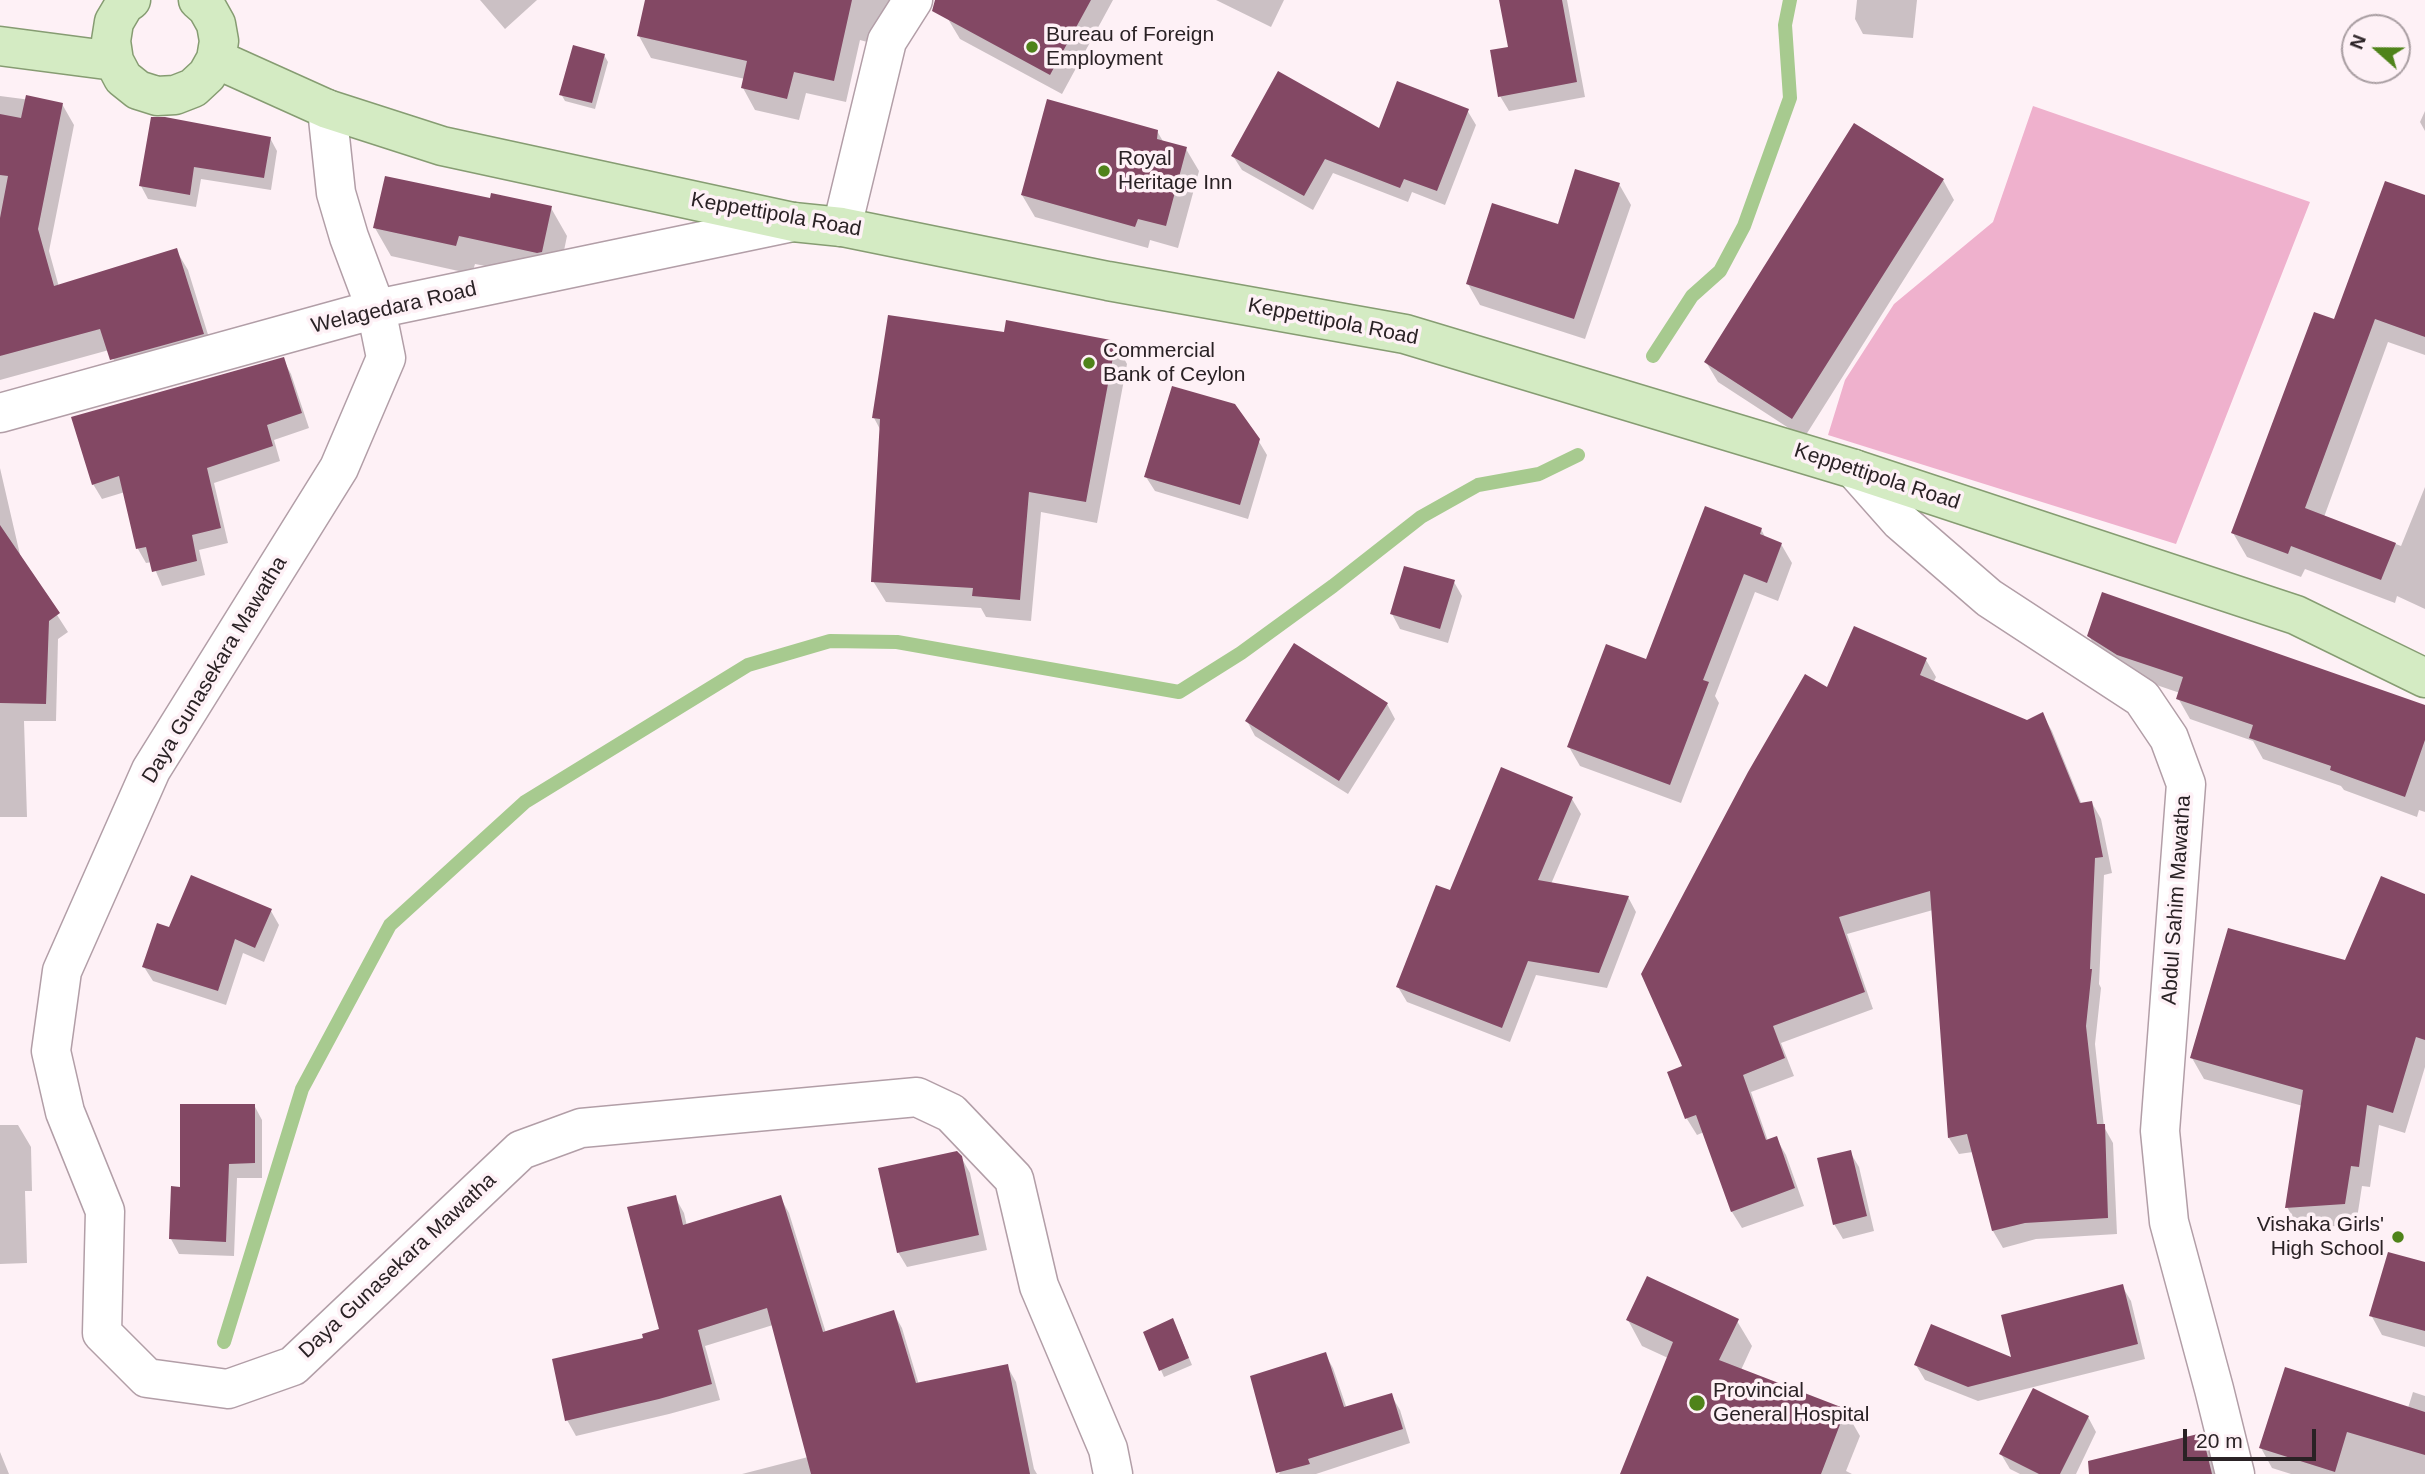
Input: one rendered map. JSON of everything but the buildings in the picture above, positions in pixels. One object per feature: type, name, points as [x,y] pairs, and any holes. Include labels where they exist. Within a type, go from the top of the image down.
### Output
[{"type":"main road","points":[[131,0],[124,5],[114,22],[111,41],[114,61],[123,78],[138,90],[157,96],[175,95],[193,88],[207,75],[216,59],[219,41],[216,24],[207,8],[198,0]]},
{"type":"main road","points":[[0,46],[114,61]]},
{"type":"main road","name":"Keppettipola Road","points":[[216,59],[327,108],[442,146],[793,222],[842,227],[1108,281],[1405,334],[1854,469],[2296,615],[2425,678]]},
{"type":"street","points":[[842,227],[887,41],[913,0]]},
{"type":"street","name":"Daya Gunasekara Mawatha","points":[[327,108],[336,193],[376,309],[386,358],[339,468],[151,770],[62,971],[51,1051],[65,1112],[106,1211],[102,1333],[147,1378],[228,1390],[293,1366],[521,1150],[581,1128],[916,1097],[951,1113],[1014,1179],[1039,1286],[1108,1449],[1112,1474]]},
{"type":"street","name":"Welagedara Road","points":[[0,414],[376,309],[793,222]]},
{"type":"street","name":"Abdul Sahim Mawatha","points":[[1854,469],[1900,521],[1989,598],[2142,698],[2169,738],[2186,783],[2160,1130],[2169,1222],[2235,1474]]},
{"type":"shaded area","points":[[2033,106],[2310,202],[2176,544],[1828,435],[1845,380],[1894,304],[1993,222]]},
{"type":"waterway","points":[[1653,356],[1692,296],[1720,271],[1744,226],[1790,98],[1785,25],[1790,0]]},
{"type":"waterway","points":[[224,1342],[302,1089],[390,925],[525,802],[748,665],[830,641],[897,642],[1179,692],[1241,653],[1421,517],[1478,485],[1539,474],[1578,455]]},
{"type":"place","name":"Bureau of Foreign Employment","points":[[1032,47]]},
{"type":"place","name":"Royal Heritage Inn","points":[[1104,171]]},
{"type":"place","name":"Commercial Bank of Ceylon","points":[[1089,363]]},
{"type":"place","name":"Vishaka Girls' High School","points":[[2398,1237]]},
{"type":"place","name":"Provincial General Hospital","points":[[1697,1403]]}]
